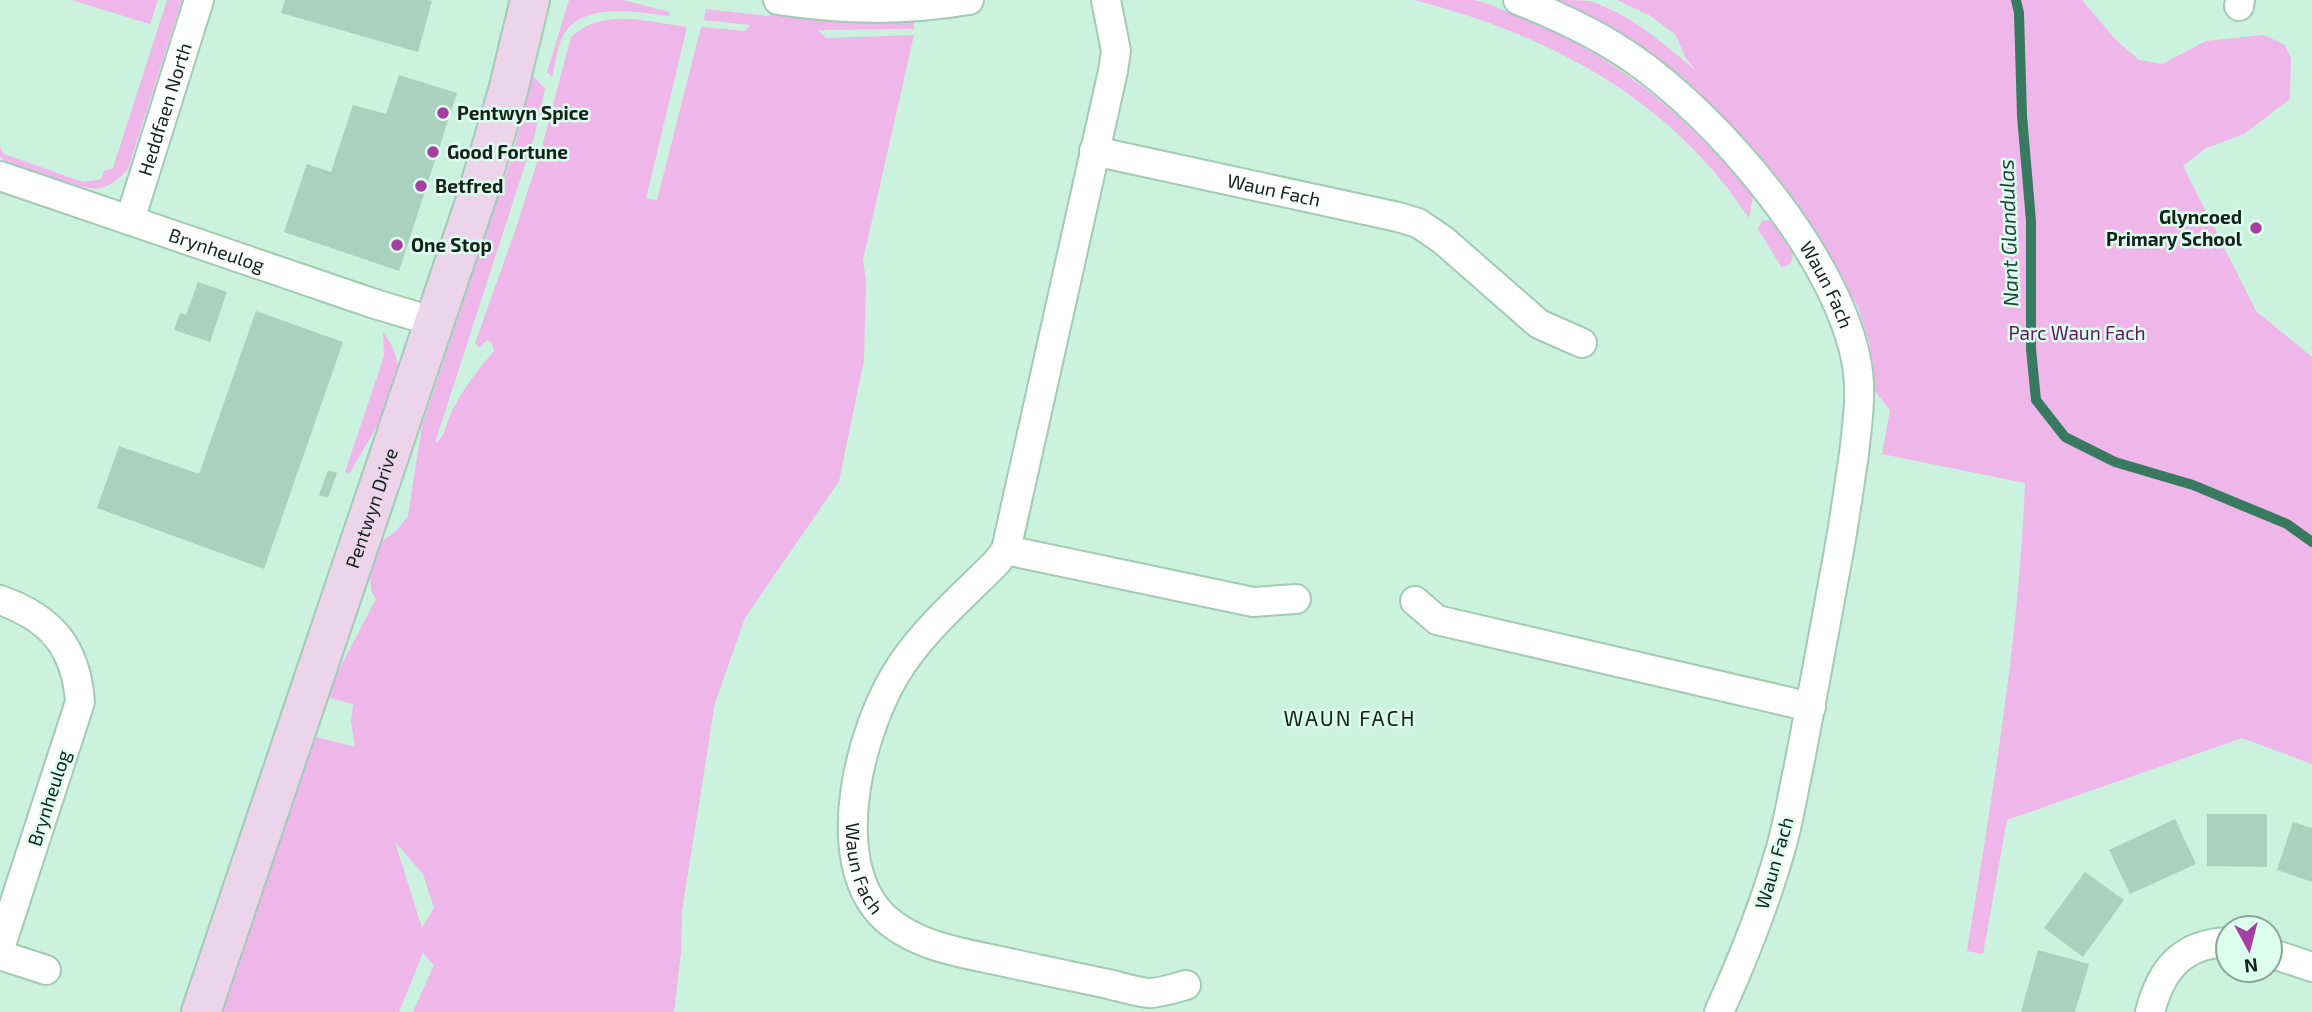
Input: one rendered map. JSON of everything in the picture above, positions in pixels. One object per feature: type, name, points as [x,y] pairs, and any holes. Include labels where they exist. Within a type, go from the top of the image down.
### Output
[{"type":"street","name":"Heddfaen North","points":[[130,220],[199,0]]},
{"type":"street","name":"Pentwyn Drive","points":[[201,1012],[476,199],[505,103],[530,0]]},
{"type":"street","points":[[778,0],[854,9],[908,8],[969,0]]},
{"type":"street","name":"Waun Fach","points":[[1106,0],[1116,51],[1006,550],[924,637],[902,663],[885,692],[870,726],[858,777],[853,823],[855,860],[864,892],[885,918],[914,938],[948,949],[1151,993],[1186,985]]},
{"type":"street","name":"Waun Fach","points":[[1518,0],[1549,12],[1629,57],[1691,106],[1729,145],[1771,194],[1795,228],[1839,307],[1852,340],[1858,368],[1858,402],[1845,520],[1782,848],[1748,947],[1719,1012]]},
{"type":"street","name":"Waun Fach","points":[[1094,151],[1418,223],[1443,240],[1539,324],[1582,343]]},
{"type":"street","name":"Brynheulog","points":[[0,176],[435,322]]},
{"type":"street","points":[[1006,550],[1253,602],[1296,599]]},
{"type":"street","name":"Brynheulog","points":[[0,600],[21,607],[43,620],[57,634],[69,653],[78,679],[79,702],[0,948]]},
{"type":"street","points":[[1415,601],[1437,620],[1811,707]]},
{"type":"street","points":[[2150,1012],[2157,986],[2168,968],[2186,954],[2214,943]]},
{"type":"street","points":[[0,955],[46,970]]},
{"type":"street","points":[[2284,958],[2312,967]]},
{"type":"green space","points":[[71,0],[158,0],[150,24]]},
{"type":"green space","points":[[167,0],[182,0],[128,169],[122,175],[105,187],[92,188],[54,179],[0,157],[0,147],[4,154],[83,182],[101,179],[104,171],[113,168]]},
{"type":"green space","points":[[569,0],[623,0],[669,12],[670,16],[625,11],[594,14],[580,19],[569,27],[561,40],[552,77],[547,72]]},
{"type":"green space","points":[[1414,0],[1473,0],[1484,3],[1553,32],[1618,69],[1676,115],[1729,168],[1753,197],[1749,218],[1718,176],[1682,138],[1644,106],[1603,77],[1513,32]]},
{"type":"green space","name":"Parc Waun Fach","points":[[1552,0],[1590,1],[1605,7],[1646,31],[1695,70],[1675,34],[1649,15],[1617,0],[2082,0],[2116,40],[2139,60],[2162,64],[2206,41],[2264,35],[2285,45],[2291,58],[2290,99],[2244,134],[2206,148],[2183,166],[2256,311],[2312,357],[2312,764],[2242,738],[2007,820],[1983,954],[1967,951],[2011,660],[2025,483],[1882,454],[1890,410],[1874,390],[1870,345],[1858,307],[1795,203],[1791,203],[1731,157],[1725,120],[1709,103],[1641,47],[1589,15]]},
{"type":"green space","points":[[706,9],[768,16],[778,12],[800,16],[806,20],[914,22],[914,29],[818,30],[826,38],[914,35],[863,260],[866,280],[864,360],[839,481],[745,618],[715,703],[682,911],[681,953],[674,1012],[413,1012],[434,965],[423,953],[399,1012],[222,1012],[316,737],[355,747],[351,722],[353,704],[327,697],[376,599],[371,590],[369,565],[380,543],[397,530],[408,516],[422,426],[514,150],[532,75],[545,89],[534,137],[435,443],[442,436],[462,393],[494,351],[492,343],[487,340],[479,348],[475,343],[542,147],[571,37],[597,22],[612,19],[687,27],[646,199],[657,200],[701,27],[746,31],[750,25],[704,20]],"holes":[[[395,842],[423,874],[434,908],[422,928]]]},
{"type":"green space","points":[[1770,220],[1793,254],[1791,263],[1782,268],[1758,229],[1762,221]]},
{"type":"green space","points":[[383,332],[396,356],[395,385],[385,411],[350,473],[345,472],[384,356]]},
{"type":"building","points":[[285,0],[432,1],[418,52],[281,13]]},
{"type":"building","points":[[399,75],[457,93],[399,271],[284,232],[307,164],[331,172],[353,105],[386,114]]},
{"type":"building","points":[[198,282],[227,292],[210,342],[174,330],[180,313],[186,315]]},
{"type":"building","points":[[256,311],[343,342],[264,569],[97,508],[119,446],[199,474]]},
{"type":"building","points":[[328,470],[337,473],[328,498],[319,495]]},
{"type":"building","points":[[2207,814],[2267,814],[2267,867],[2207,866]]},
{"type":"building","points":[[2175,819],[2196,864],[2130,894],[2109,850]]},
{"type":"building","points":[[2293,822],[2312,828],[2312,882],[2277,870]]},
{"type":"building","points":[[2085,872],[2124,900],[2083,957],[2044,928]]},
{"type":"building","points":[[2038,950],[2089,964],[2075,1012],[2021,1012]]},
{"type":"waterway","name":"Nant Glandulas","points":[[2016,0],[2019,13],[2022,116],[2031,221],[2031,349],[2036,400],[2065,437],[2115,462],[2193,485],[2287,524],[2312,542]]},
{"type":"place","name":"Pentwyn Spice","points":[[443,113]]},
{"type":"place","name":"Good Fortune","points":[[433,152]]},
{"type":"place","name":"Betfred","points":[[421,186]]},
{"type":"place","name":"Glyncoed Primary School","points":[[2256,228]]},
{"type":"place","name":"One Stop","points":[[397,245]]},
{"type":"district","name":"WAUN FACH","points":[[1350,719]]}]
